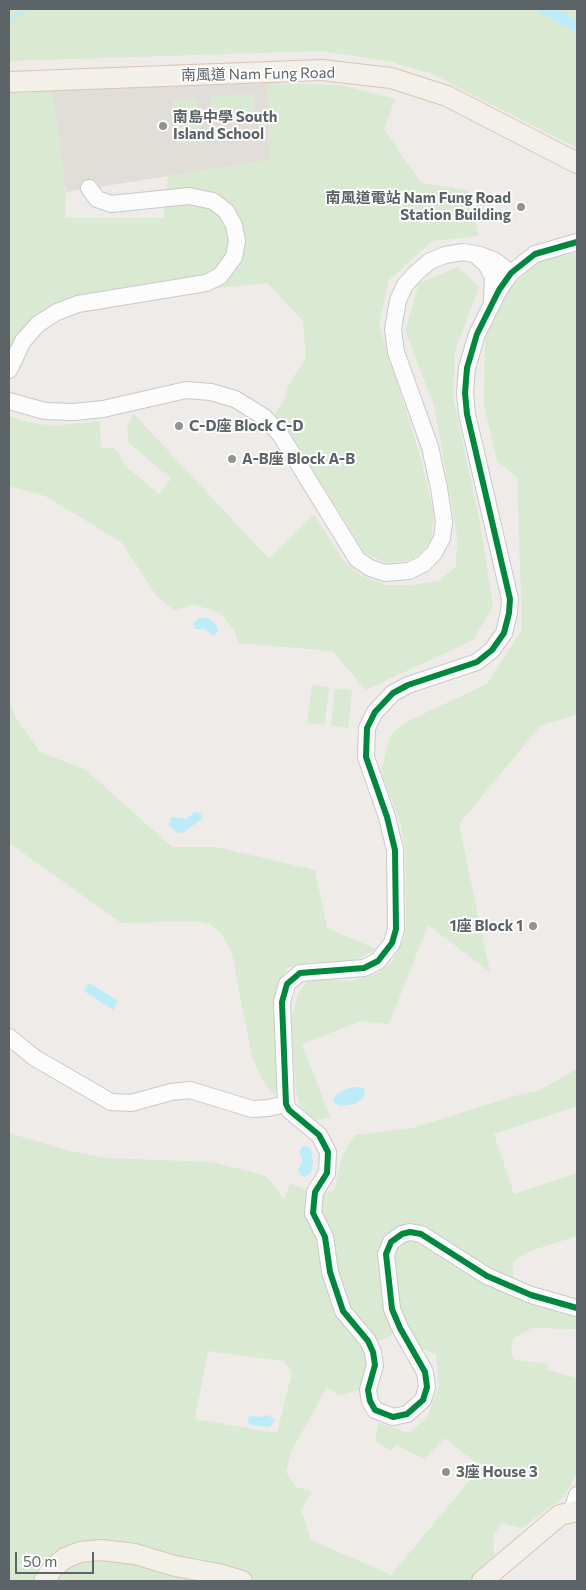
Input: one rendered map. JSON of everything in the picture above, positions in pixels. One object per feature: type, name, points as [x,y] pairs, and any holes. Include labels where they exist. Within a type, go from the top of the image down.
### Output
[{"type":"main road","name":"南風道 Nam Fung Road","points":[[9,82],[322,70],[391,78],[447,96],[577,163]]},
{"type":"main road","points":[[552,150],[577,157]]},
{"type":"main road","points":[[482,1581],[550,1523],[575,1506]]},
{"type":"main road","points":[[44,1581],[53,1568],[65,1558],[80,1552],[101,1550],[130,1553],[175,1566],[219,1574],[242,1581]]},
{"type":"street","points":[[9,370],[17,350],[26,336],[38,324],[57,312],[78,304],[206,283],[220,276],[234,257],[237,241],[234,225],[226,211],[213,201],[189,196],[111,204],[97,199],[89,188]]},
{"type":"street","points":[[577,242],[535,254],[512,273],[491,305],[470,357],[466,393],[469,423],[509,593],[510,606],[507,624],[498,642],[485,656],[468,666],[400,689],[386,699],[370,720],[366,738],[366,757],[387,817],[395,850],[394,936],[388,950],[371,965],[357,970],[305,972],[295,976],[287,984],[282,1002],[286,1104],[289,1110],[319,1134],[328,1152],[327,1173],[313,1199],[314,1213],[325,1237],[330,1272],[343,1312],[368,1341],[373,1352],[375,1365],[368,1383],[368,1396],[372,1406],[379,1413],[393,1417],[413,1411],[423,1400],[427,1387],[425,1372],[400,1328],[392,1309],[386,1254],[391,1242],[402,1234],[410,1232],[421,1234],[487,1276],[531,1295],[577,1308]]},
{"type":"street","points":[[9,401],[46,411],[74,412],[103,409],[186,390],[211,392],[235,399],[260,413],[280,434],[357,559],[370,568],[385,573],[409,571],[423,564],[434,552],[442,538],[444,522],[440,488],[430,447],[396,352],[393,329],[395,309],[406,285],[422,267],[446,254],[471,253],[488,257],[512,273]]},
{"type":"street","points":[[471,253],[480,258],[490,270],[493,282],[491,305]]},
{"type":"street","points":[[9,1037],[35,1058],[111,1102],[131,1103],[172,1092],[190,1090],[252,1108],[268,1108],[286,1104]]},
{"type":"shaded area","name":"南島中學 South Island School","points":[[267,83],[271,160],[66,192],[52,91]]},
{"type":"green space","points":[[9,9],[577,9],[577,148],[430,73],[391,62],[321,51],[9,61]]},
{"type":"green space","points":[[267,83],[340,85],[395,99],[384,129],[421,183],[468,190],[479,236],[432,241],[389,280],[379,325],[421,459],[434,515],[431,539],[422,552],[408,561],[385,563],[364,552],[287,428],[275,414],[284,401],[288,386],[306,357],[303,321],[267,283],[220,288],[192,287],[72,299],[40,313],[17,339],[9,359],[9,93],[52,91],[66,192],[65,218],[163,218],[168,176],[270,160]]},
{"type":"green space","points":[[254,94],[254,116],[211,117],[210,96]]},
{"type":"green space","points":[[198,100],[200,142],[175,143],[173,101]]},
{"type":"green space","points":[[577,253],[577,715],[541,725],[459,824],[490,972],[428,925],[389,1024],[361,1021],[302,1044],[330,1117],[308,1122],[301,1111],[296,1091],[291,1019],[298,994],[309,979],[350,981],[376,974],[391,963],[404,939],[406,922],[405,849],[401,825],[381,771],[390,736],[404,723],[487,684],[522,629],[517,477],[497,461],[484,405],[485,338],[511,287],[539,261]]},
{"type":"green space","points":[[458,267],[479,287],[455,351],[453,398],[480,522],[493,607],[473,640],[366,690],[332,651],[238,643],[235,632],[221,613],[192,604],[176,611],[158,598],[121,542],[45,496],[9,486],[9,416],[28,422],[53,426],[100,421],[101,448],[113,448],[119,453],[124,465],[159,494],[171,479],[129,443],[127,428],[133,413],[269,559],[314,514],[342,559],[361,576],[387,585],[410,585],[439,581],[456,566],[457,536],[434,405],[405,331],[419,283]]},
{"type":"green space","points":[[312,685],[329,687],[325,725],[307,723]]},
{"type":"green space","points":[[335,688],[352,690],[348,728],[331,726]]},
{"type":"green space","points":[[9,701],[16,718],[40,752],[86,770],[172,847],[216,847],[315,870],[327,928],[376,949],[358,959],[342,963],[310,962],[287,968],[275,994],[279,1085],[274,1095],[263,1081],[252,1058],[232,953],[221,933],[210,924],[196,921],[121,923],[9,843]]},
{"type":"green space","points":[[577,1069],[577,1106],[494,1134],[514,1194],[577,1173],[577,1236],[530,1251],[513,1262],[513,1275],[525,1300],[564,1314],[577,1316],[577,1329],[532,1328],[513,1339],[511,1351],[514,1360],[548,1364],[547,1370],[577,1378],[577,1473],[564,1497],[522,1528],[501,1523],[493,1537],[495,1560],[472,1581],[52,1581],[36,1579],[34,1581],[9,1581],[9,1133],[66,1150],[104,1158],[212,1162],[266,1176],[284,1199],[290,1184],[311,1191],[334,1191],[342,1156],[355,1135],[412,1128],[518,1095],[538,1091]],"holes":[[[395,1333],[405,1344],[436,1354],[439,1386],[427,1418],[409,1433],[379,1423],[375,1440],[391,1451],[396,1445],[424,1459],[445,1438],[481,1467],[391,1575],[311,1540],[301,1509],[313,1491],[296,1487],[286,1472],[291,1452],[327,1387],[338,1395],[365,1389],[367,1353],[377,1342]],[[208,1351],[283,1361],[292,1372],[277,1433],[195,1419]]]},
{"type":"water","points":[[200,618],[208,618],[214,622],[218,629],[217,633],[212,635],[205,629],[195,629],[194,622]]},
{"type":"water","points":[[195,812],[200,813],[203,818],[184,832],[177,833],[169,826],[171,817],[186,819]]},
{"type":"water","points":[[89,983],[118,1001],[113,1010],[84,991]]},
{"type":"water","points":[[364,1088],[365,1092],[363,1098],[355,1104],[340,1106],[333,1102],[336,1095],[346,1089]]},
{"type":"water","points":[[307,1146],[311,1150],[313,1162],[311,1172],[305,1177],[300,1175],[298,1170],[303,1161],[299,1152],[302,1147]]},
{"type":"water","points":[[268,1415],[275,1420],[270,1427],[251,1425],[247,1422],[250,1416]]},
{"type":"waterway","points":[[9,21],[26,9]]},
{"type":"waterway","points":[[545,9],[577,27]]},
{"type":"cycle path","points":[[577,242],[535,254],[511,273],[499,290],[477,334],[467,368],[465,393],[467,414],[510,599],[504,633],[492,650],[477,662],[408,685],[393,693],[375,712],[367,728],[366,757],[387,817],[395,850],[396,929],[392,943],[378,961],[364,968],[300,973],[287,984],[282,1002],[286,1104],[289,1110],[319,1135],[328,1152],[327,1173],[315,1192],[313,1213],[325,1237],[330,1272],[343,1311],[368,1341],[373,1352],[375,1365],[368,1390],[370,1401],[375,1410],[393,1417],[407,1414],[423,1400],[427,1387],[425,1372],[400,1328],[392,1309],[386,1254],[391,1242],[402,1234],[410,1232],[421,1234],[487,1276],[531,1295],[577,1308]]},
{"type":"place","name":"南島中學 South Island School","points":[[163,126]]},
{"type":"place","name":"南風道電站 Nam Fung Road Station Building","points":[[521,207]]},
{"type":"place","name":"C-D座 Block C-D","points":[[179,426]]},
{"type":"place","name":"A-B座 Block A-B","points":[[232,459]]},
{"type":"place","name":"1座 Block 1","points":[[533,926]]},
{"type":"place","name":"3座 House 3","points":[[446,1472]]}]
